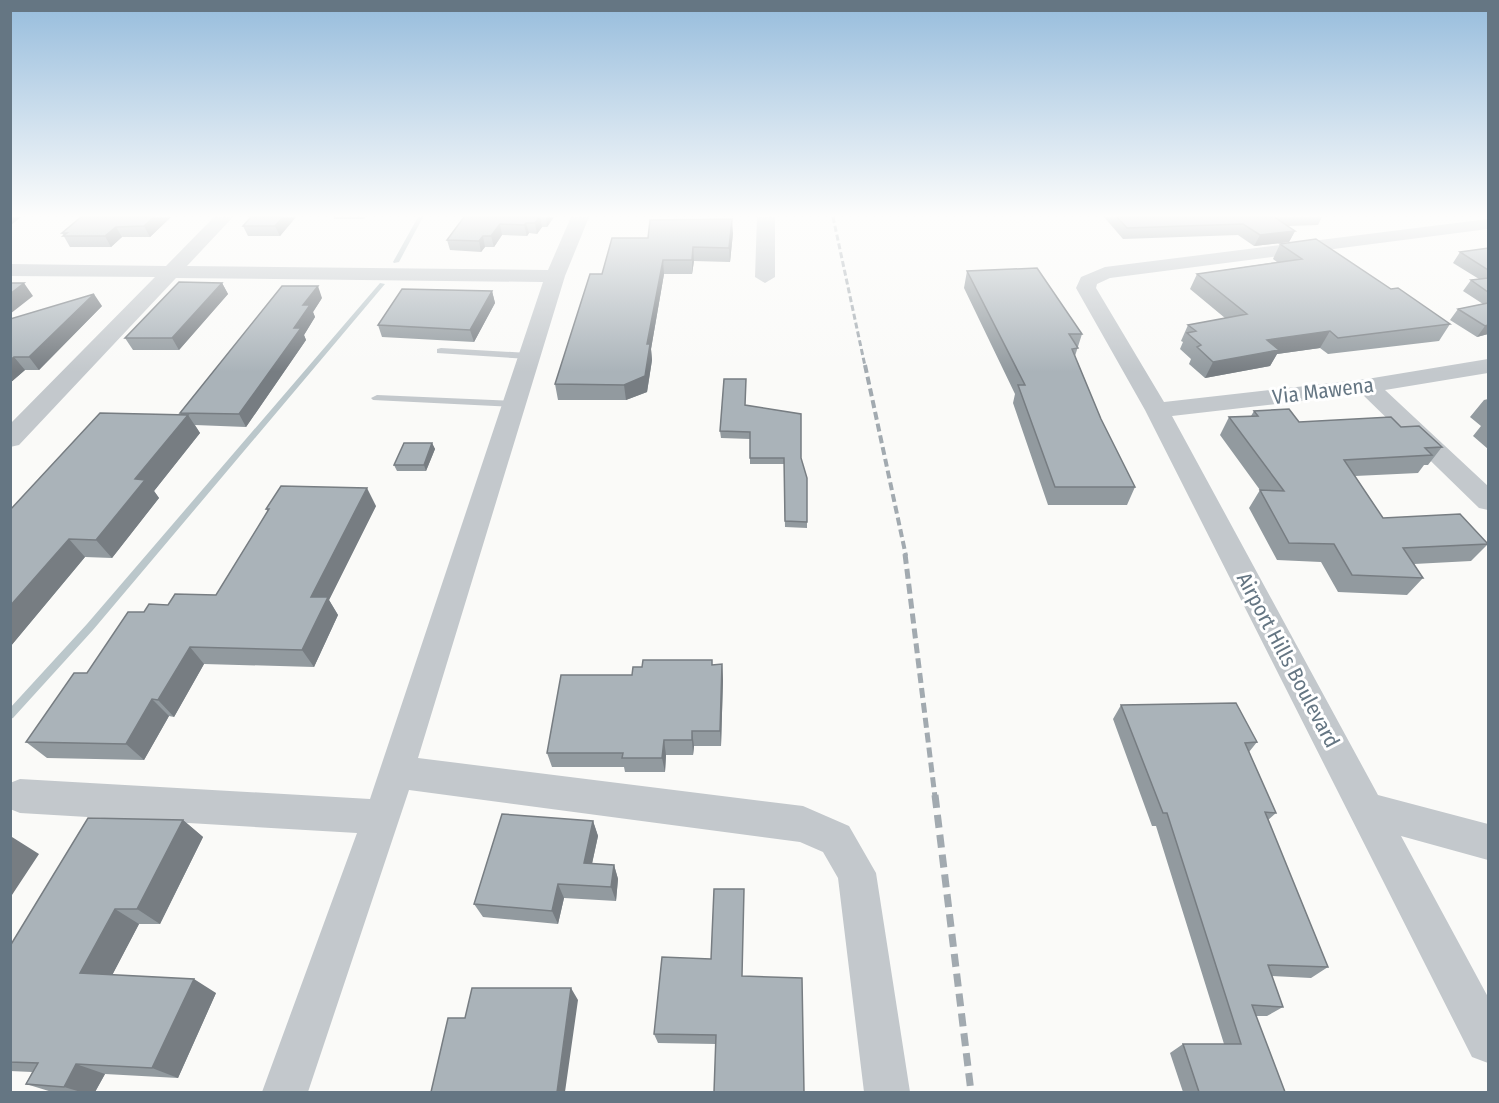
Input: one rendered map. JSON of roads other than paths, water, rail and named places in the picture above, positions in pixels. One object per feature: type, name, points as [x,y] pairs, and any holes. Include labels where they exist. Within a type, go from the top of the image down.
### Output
[{"type":"street","points":[[10,439],[178,268]]},
{"type":"street","points":[[285,1092],[397,772],[558,268]]},
{"type":"street","points":[[765,268],[765,277]]},
{"type":"street","name":"Airport Hills Boulevard","points":[[1140,268],[1105,273],[1088,281],[1088,295],[1157,410],[1488,1041]]},
{"type":"street","points":[[10,270],[555,276]]},
{"type":"street","name":"Via Mawena","points":[[1157,410],[1367,386],[1488,366]]},
{"type":"street","points":[[1367,386],[1488,501]]},
{"type":"street","points":[[397,772],[803,824],[836,839],[857,873],[887,1092]]},
{"type":"street","points":[[20,796],[382,817]]},
{"type":"street","points":[[1366,809],[1488,842]]},
{"type":"lane","points":[[441,351],[529,356]]},
{"type":"lane","points":[[377,398],[514,404]]},
{"type":"waterway","points":[[10,715],[90,627],[382,284]]},
{"type":"railway","points":[[844,268],[865,366]]},
{"type":"railway","points":[[865,365],[906,556]]},
{"type":"railway","points":[[905,554],[935,797]]},
{"type":"railway","points":[[935,795],[971,1092]]}]
